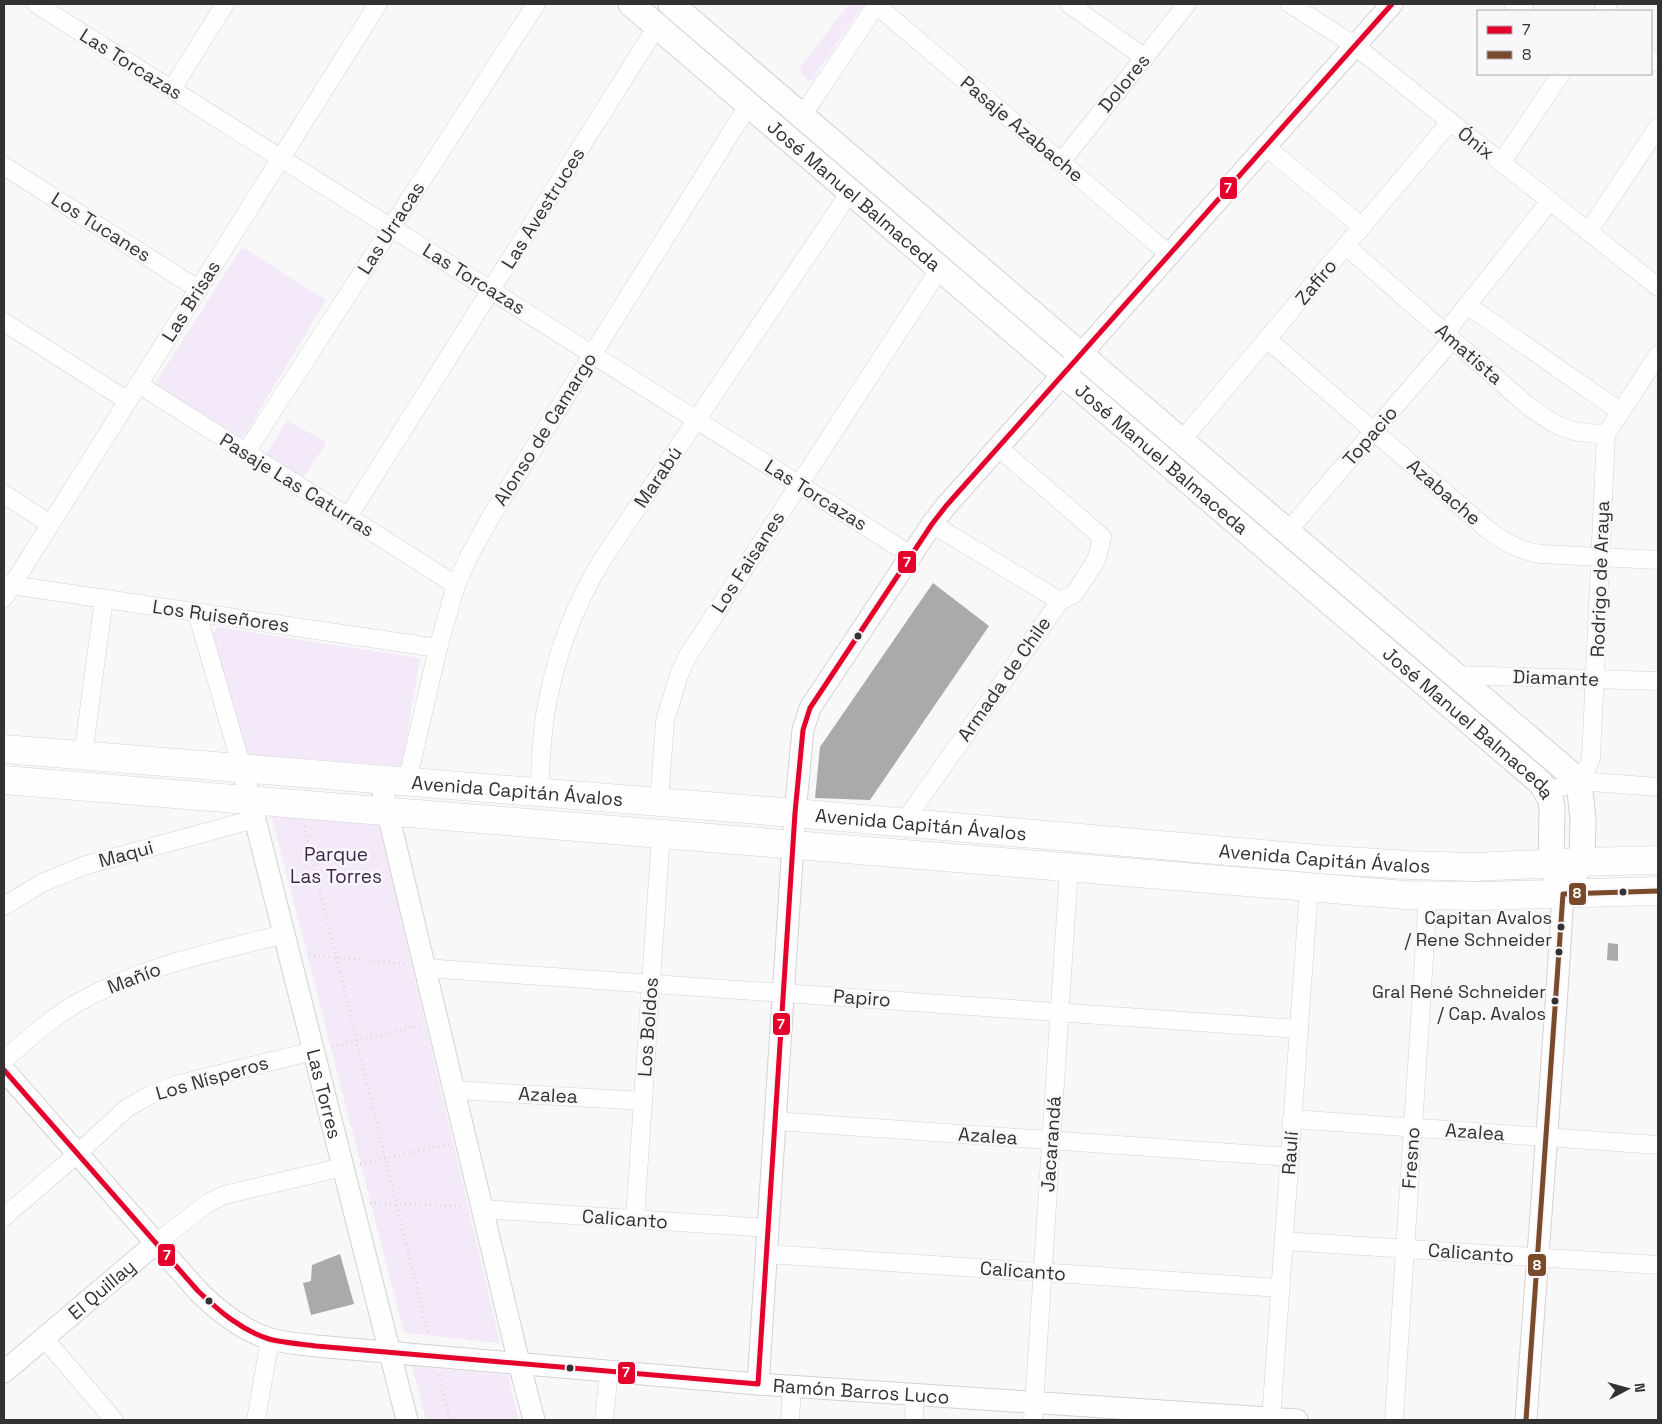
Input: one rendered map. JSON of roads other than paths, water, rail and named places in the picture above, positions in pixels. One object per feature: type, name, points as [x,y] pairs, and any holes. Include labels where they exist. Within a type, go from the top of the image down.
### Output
[{"type":"highway","name":"Avenida Capitán Ávalos","points":[[4,749],[795,813],[1330,860],[1474,867],[1658,860]]},
{"type":"highway","name":"Avenida Capitán Ávalos","points":[[4,780],[252,810],[388,812],[1309,888],[1428,896],[1658,890]]},
{"type":"main road","name":"José Manuel Balmaceda","points":[[631,4],[1535,777],[1551,800],[1551,864],[1562,894]]},
{"type":"main road","name":"José Manuel Balmaceda","points":[[681,7],[802,116],[1579,781],[1583,819],[1582,862]]},
{"type":"main road","points":[[1562,894],[1582,862]]},
{"type":"street","name":"Las Torcazas","points":[[36,4],[911,555]]},
{"type":"street","points":[[172,89],[225,4]]},
{"type":"street","name":"Las Brisas","points":[[6,589],[50,524],[378,4]]},
{"type":"street","name":"Las Urracas","points":[[246,452],[536,4]]},
{"type":"street","points":[[802,116],[876,4]]},
{"type":"street","name":"Pasaje Azabache","points":[[876,4],[1169,254]]},
{"type":"street","points":[[1069,4],[1145,58]]},
{"type":"street","name":"Dolores","points":[[1061,162],[1187,4]]},
{"type":"street","name":"Ónix","points":[[1290,4],[1354,45],[1658,287]]},
{"type":"street","points":[[758,1384],[795,813],[803,730],[810,708],[932,524],[959,491],[1392,4]]},
{"type":"street","name":"Las Avestruces","points":[[348,517],[658,26]]},
{"type":"street","points":[[1501,163],[1560,75]]},
{"type":"street","name":"Alonso de Camargo","points":[[407,782],[438,648],[456,585],[468,558],[493,513],[749,104]]},
{"type":"street","name":"Zafiro","points":[[1181,441],[1450,122]]},
{"type":"street","points":[[1588,232],[1658,127]]},
{"type":"street","points":[[1265,146],[1362,227]]},
{"type":"street","name":"Los Tucanes","points":[[4,166],[198,289]]},
{"type":"street","name":"Marabú","points":[[538,792],[546,706],[562,644],[574,611],[602,560],[850,192]]},
{"type":"street","name":"Topacio","points":[[1287,532],[1374,431],[1449,336],[1467,305],[1550,201]]},
{"type":"street","name":"Amatista","points":[[1346,246],[1527,405],[1550,422],[1561,428],[1578,433],[1606,434]]},
{"type":"street","name":"Los Faisanes","points":[[659,802],[665,721],[678,675],[687,657],[940,268]]},
{"type":"street","name":"Amatista","points":[[1467,305],[1621,412]]},
{"type":"street","points":[[4,322],[128,401]]},
{"type":"street","name":"Azabache","points":[[1267,339],[1487,528],[1513,546],[1536,553],[1658,560]]},
{"type":"street","points":[[1606,434],[1658,355]]},
{"type":"street","name":"Pasaje Las Caturras","points":[[138,384],[456,585]]},
{"type":"street","name":"Rodrigo de Araya","points":[[1579,781],[1589,765],[1593,749],[1606,434]]},
{"type":"street","name":"Armada de Chile","points":[[903,823],[1060,601],[1074,594],[1097,558],[1102,537],[998,447]]},
{"type":"street","points":[[4,494],[50,524]]},
{"type":"street","points":[[932,524],[1060,601]]},
{"type":"street","name":"Los Ruiseñores","points":[[6,589],[104,599],[438,648]]},
{"type":"street","points":[[84,755],[104,599]]},
{"type":"street","points":[[197,613],[242,768]]},
{"type":"street","name":"Diamante","points":[[1454,675],[1658,681]]},
{"type":"street","name":"Las Torres","points":[[242,768],[284,934],[322,1049],[352,1165],[389,1352],[407,1420]]},
{"type":"street","points":[[380,780],[388,812],[417,966],[454,1090],[475,1208],[534,1420]]},
{"type":"street","points":[[1546,791],[1579,781],[1658,787]]},
{"type":"street","name":"Maqui","points":[[4,906],[42,883],[83,866],[252,810]]},
{"type":"street","name":"Los Boldos","points":[[634,1219],[661,834]]},
{"type":"street","name":"Jacarandá","points":[[1033,1411],[1069,868]]},
{"type":"street","name":"Raulí","points":[[1271,1418],[1309,888]]},
{"type":"street","points":[[1526,1420],[1547,1138],[1562,894]]},
{"type":"street","name":"Fresno","points":[[1394,1420],[1428,896]]},
{"type":"street","name":"Mañío","points":[[4,1060],[58,1015],[110,986],[150,970],[284,934]]},
{"type":"street","name":"Papiro","points":[[417,966],[1299,1029]]},
{"type":"street","name":"Los Nísperos","points":[[4,1216],[128,1108],[150,1095],[176,1085],[322,1049]]},
{"type":"street","name":"Ramón Barros Luco","points":[[4,1070],[198,1291],[221,1312],[251,1331],[270,1339],[316,1346],[758,1384],[915,1395],[1033,1411],[1296,1420]]},
{"type":"street","name":"Azalea","points":[[454,1090],[642,1101]]},
{"type":"street","name":"Azalea","points":[[1292,1119],[1658,1145]]},
{"type":"street","name":"Azalea","points":[[775,1121],[1290,1157]]},
{"type":"street","name":"El Quillay","points":[[4,1372],[156,1244],[208,1203],[224,1195],[352,1165]]},
{"type":"street","name":"Calicanto","points":[[475,1208],[768,1228]]},
{"type":"street","name":"Calicanto","points":[[1284,1240],[1658,1265]]},
{"type":"street","name":"Calicanto","points":[[766,1254],[1280,1288]]},
{"type":"street","points":[[44,1338],[114,1420]]},
{"type":"street","points":[[256,1420],[270,1339]]},
{"type":"street","points":[[604,1420],[609,1371]]},
{"type":"street","points":[[790,1420],[792,1386]]},
{"type":"street","points":[[914,1420],[915,1395]]},
{"type":"place","name":"Capitan Avalos / Rene Schneider","points":[[1561,927]]},
{"type":"place","name":"Gral René Schneider / Cap. Avalos","points":[[1555,1001]]},
{"type":"park label","name":"Parque Las Torres","points":[[336,865]]}]
